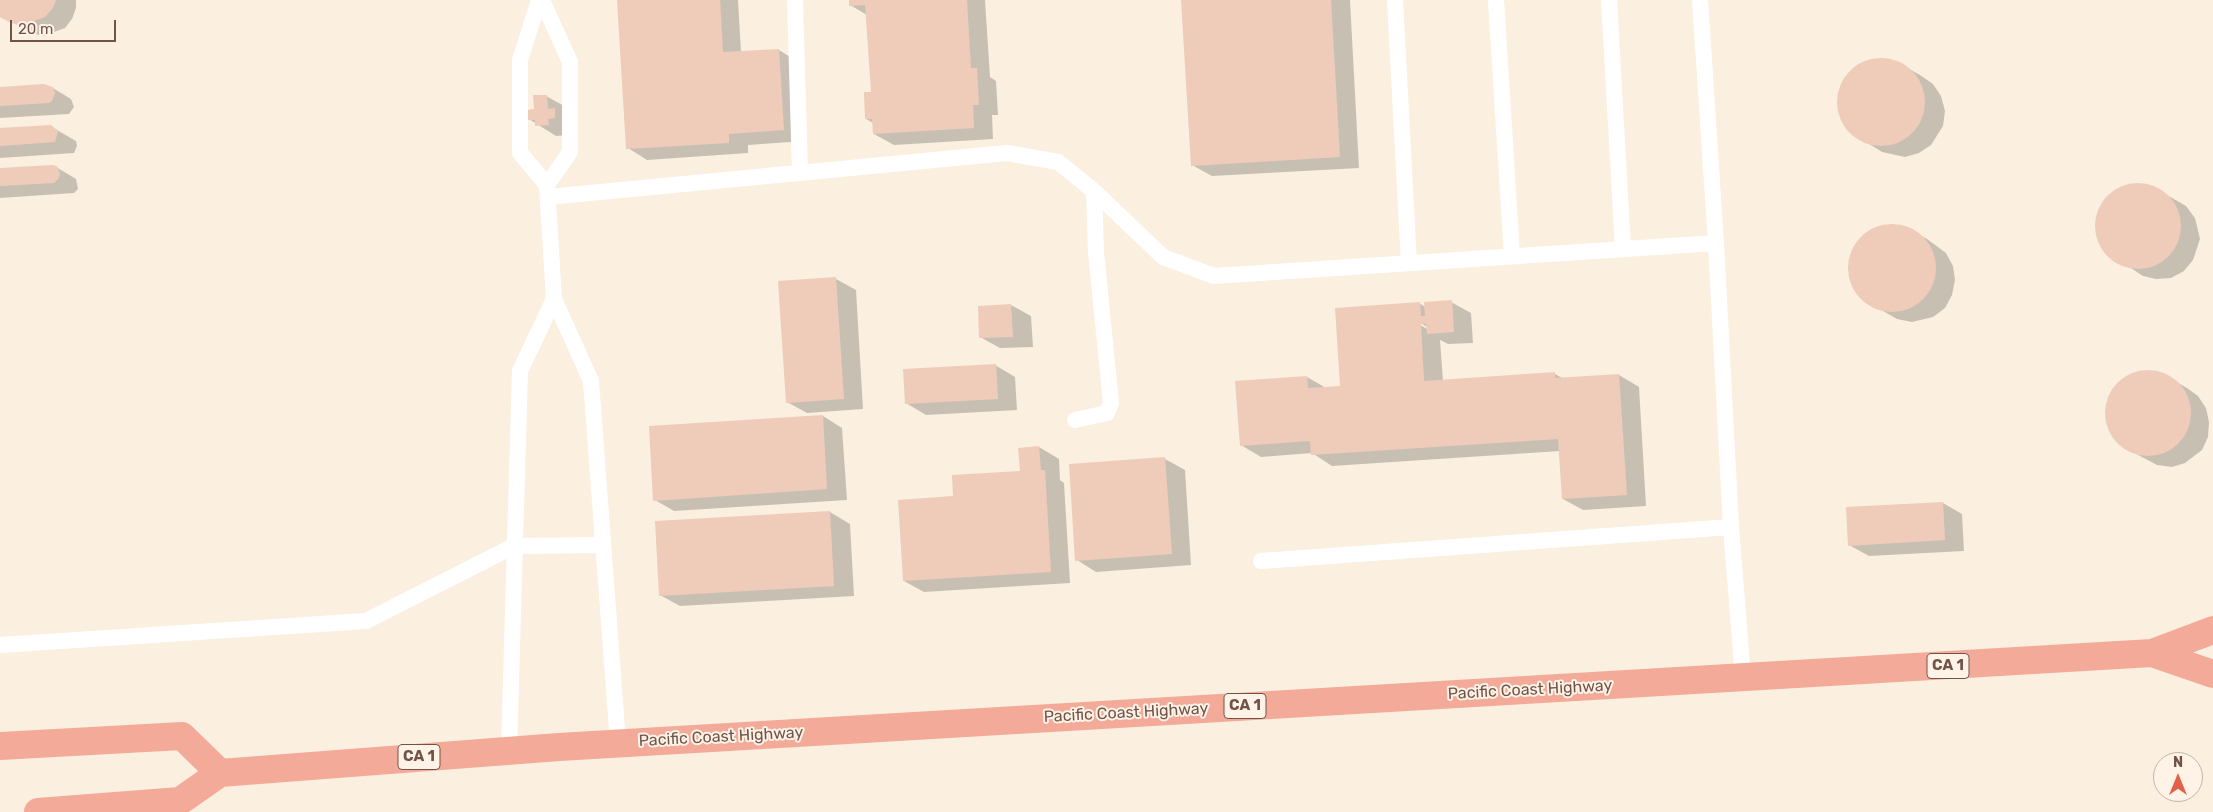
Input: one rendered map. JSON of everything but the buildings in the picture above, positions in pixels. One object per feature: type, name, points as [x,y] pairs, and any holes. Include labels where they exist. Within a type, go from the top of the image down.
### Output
[{"type":"highway","name":"Pacific Coast Highway","points":[[38,812],[180,800],[220,773],[618,743],[2152,654],[2213,630]]},
{"type":"highway","name":"Pacific Coast Highway","points":[[2152,654],[2213,674]]},
{"type":"highway","points":[[0,746],[182,736],[220,773]]},
{"type":"lane","points":[[541,0],[570,62],[570,152],[547,191]]},
{"type":"lane","points":[[541,0],[520,60],[520,153],[547,191],[554,299],[591,381],[618,743]]},
{"type":"lane","points":[[795,0],[800,172]]},
{"type":"lane","points":[[1395,0],[1409,263]]},
{"type":"lane","points":[[1496,0],[1512,255]]},
{"type":"lane","points":[[1609,0],[1623,249]]},
{"type":"lane","points":[[1700,0],[1716,243],[1731,527],[1743,678]]},
{"type":"lane","points":[[547,191],[800,172],[1008,153],[1058,162],[1094,191],[1164,257],[1214,276],[1716,243]]},
{"type":"lane","points":[[1076,420],[1107,413],[1111,403],[1096,252],[1094,191]]},
{"type":"lane","points":[[509,750],[520,370],[554,299]]},
{"type":"lane","points":[[1261,561],[1731,527]]},
{"type":"lane","points":[[0,644],[366,621],[514,546],[603,544]]}]
